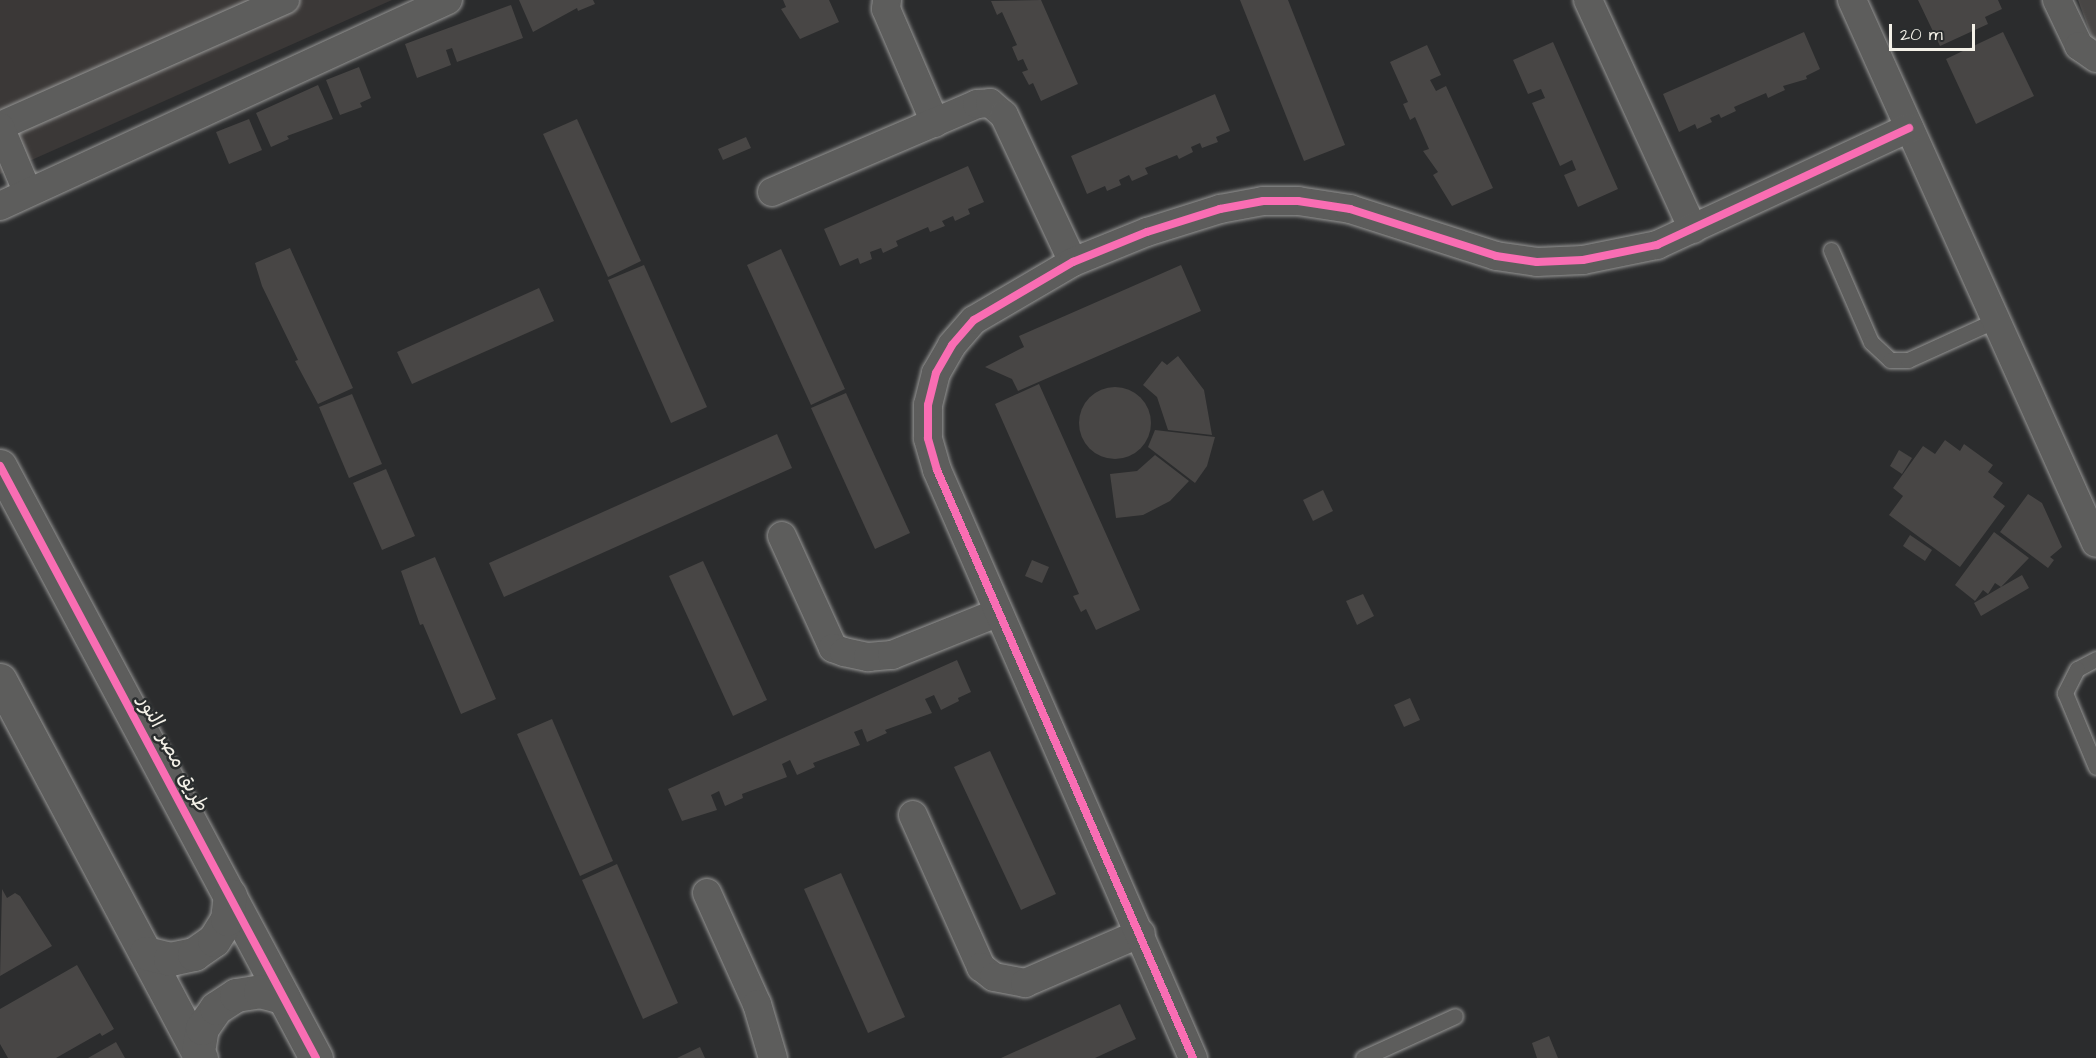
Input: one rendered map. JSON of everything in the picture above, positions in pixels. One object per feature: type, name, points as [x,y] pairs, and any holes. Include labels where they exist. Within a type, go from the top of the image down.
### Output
[{"type":"street","points":[[27,191],[0,126],[285,0]]},
{"type":"street","points":[[0,206],[27,191],[448,0]]},
{"type":"street","points":[[887,0],[886,9],[936,123]]},
{"type":"street","points":[[1588,0],[1693,229]]},
{"type":"street","points":[[1852,0],[2094,533]]},
{"type":"street","points":[[2057,0],[2079,46],[2096,58]]},
{"type":"street","points":[[772,192],[983,102],[1001,110],[1074,262]]},
{"type":"street","points":[[1193,1058],[1141,933],[997,613],[937,470],[928,438],[928,405],[936,373],[952,345],[974,320],[1074,262],[1147,232],[1220,209],[1263,201],[1298,201],[1350,209],[1496,256],[1537,262],[1618,256],[1693,229],[1909,128]]},
{"type":"street","name":"طريق مصر النور","points":[[0,466],[316,1058]]},
{"type":"street","points":[[782,536],[833,648],[844,652],[868,657],[892,655],[997,613]]},
{"type":"street","points":[[0,680],[199,1055]]},
{"type":"street","points":[[913,815],[981,967],[994,977],[1025,983],[1141,933]]},
{"type":"street","points":[[707,893],[757,1004],[772,1058]]},
{"type":"street","points":[[146,953],[170,959],[194,954],[208,945],[227,920],[230,895]]},
{"type":"street","points":[[199,1055],[202,1028],[216,1008],[229,1000],[260,992],[283,997]]},
{"type":"lane","points":[[1831,250],[1871,342],[1890,360],[1908,360],[1996,320]]},
{"type":"lane","points":[[2096,659],[2077,669],[2065,693],[2096,767]]},
{"type":"lane","points":[[1363,1058],[1455,1016]]},
{"type":"shaded area","points":[[0,0],[392,0],[0,174]]},
{"type":"building","points":[[519,0],[593,0],[595,4],[578,11],[577,8],[533,32]]},
{"type":"building","points":[[783,0],[829,0],[839,22],[800,39],[781,9],[786,7]]},
{"type":"building","points":[[1041,0],[1078,84],[1041,101],[1033,83],[1029,85],[1022,72],[1028,70],[1023,59],[1018,61],[1012,47],[1017,45],[1002,12],[997,15],[991,1]]},
{"type":"building","points":[[1240,0],[1288,0],[1345,145],[1304,161]]},
{"type":"building","points":[[1918,0],[1998,0],[2002,9],[1985,17],[1988,24],[1940,46]]},
{"type":"building","points":[[2078,0],[2096,0],[2096,49]]},
{"type":"building","points":[[511,5],[523,38],[457,62],[452,48],[446,50],[451,65],[417,78],[405,44]]},
{"type":"building","points":[[1804,32],[1820,69],[1806,76],[1807,79],[1783,86],[1785,90],[1768,98],[1766,93],[1734,107],[1736,111],[1721,118],[1719,114],[1710,118],[1712,122],[1697,129],[1695,124],[1679,132],[1663,94]]},
{"type":"building","points":[[2003,32],[2034,96],[1976,124],[1946,59]]},
{"type":"building","points":[[1553,42],[1618,189],[1578,207],[1564,175],[1576,170],[1572,160],[1560,166],[1532,103],[1545,98],[1541,89],[1528,94],[1513,60]]},
{"type":"building","points":[[1427,45],[1441,75],[1430,80],[1436,91],[1446,86],[1493,188],[1452,206],[1433,175],[1438,172],[1423,151],[1429,149],[1415,117],[1410,120],[1403,104],[1408,102],[1390,62]]},
{"type":"building","points":[[359,67],[371,98],[360,103],[362,107],[340,115],[326,80]]},
{"type":"building","points":[[318,85],[333,119],[287,136],[289,139],[271,147],[256,113]]},
{"type":"building","points":[[1215,94],[1230,131],[1216,137],[1218,142],[1202,148],[1200,143],[1191,147],[1193,152],[1179,159],[1177,155],[1145,168],[1148,174],[1132,181],[1129,175],[1119,180],[1121,185],[1107,191],[1105,186],[1087,194],[1071,156]]},
{"type":"building","points":[[249,119],[262,150],[229,164],[216,132]]},
{"type":"building","points":[[577,119],[641,261],[608,277],[543,134]]},
{"type":"building","points":[[746,137],[751,148],[723,160],[718,149]]},
{"type":"building","points":[[968,166],[984,202],[968,209],[970,214],[955,221],[953,216],[942,221],[945,226],[930,232],[928,227],[896,241],[898,246],[883,253],[881,248],[870,252],[872,259],[860,264],[858,258],[840,266],[824,229]]},
{"type":"building","points":[[290,248],[353,388],[318,404],[295,361],[298,360],[262,286],[255,263]]},
{"type":"building","points":[[781,249],[845,389],[811,405],[747,265]]},
{"type":"building","points":[[644,265],[707,407],[671,423],[608,280]]},
{"type":"building","points":[[1181,265],[1201,311],[1018,391],[1012,379],[985,367],[1024,347],[1019,336]]},
{"type":"building","points":[[539,288],[554,321],[412,384],[397,352]]},
{"type":"building","points":[[1178,356],[1204,390],[1212,435],[1168,430],[1157,397],[1143,385],[1162,361],[1167,365]]},
{"type":"building","points":[[1039,384],[1140,610],[1096,630],[1086,609],[1081,612],[1073,596],[1079,594],[995,404]]},
{"type":"building","points":[[1115,387],[1129,390],[1141,397],[1148,409],[1151,423],[1148,437],[1141,449],[1129,456],[1115,459],[1101,456],[1089,449],[1082,437],[1079,423],[1082,409],[1089,397],[1101,390]]},
{"type":"building","points":[[846,393],[910,533],[875,549],[811,408]]},
{"type":"building","points":[[352,394],[382,464],[349,478],[319,407]]},
{"type":"building","points":[[1155,430],[1215,437],[1207,466],[1195,483],[1148,447]]},
{"type":"building","points":[[777,434],[792,468],[504,597],[489,563]]},
{"type":"building","points":[[1945,440],[1960,451],[1964,444],[1993,465],[1988,472],[2003,483],[1993,497],[2005,506],[1960,567],[1889,515],[1903,496],[1893,488],[1923,446],[1935,454]]},
{"type":"building","points":[[1899,450],[1912,458],[1902,474],[1890,466]]},
{"type":"building","points":[[1155,455],[1189,481],[1170,501],[1143,515],[1116,518],[1110,474],[1137,471]]},
{"type":"building","points":[[386,469],[415,536],[382,550],[353,483]]},
{"type":"building","points":[[1323,490],[1333,511],[1313,521],[1303,500]]},
{"type":"building","points":[[2028,494],[2042,503],[2062,547],[2050,557],[2054,560],[2048,568],[2000,532]]},
{"type":"building","points":[[1994,532],[2029,558],[2001,587],[1995,583],[1988,594],[1983,590],[1975,601],[1955,585]]},
{"type":"building","points":[[1910,535],[1932,550],[1925,561],[1903,546]]},
{"type":"building","points":[[435,557],[496,699],[461,714],[423,624],[420,625],[401,571]]},
{"type":"building","points":[[1032,560],[1049,567],[1042,583],[1025,576]]},
{"type":"building","points":[[703,561],[767,700],[733,716],[669,576]]},
{"type":"building","points":[[2022,575],[2029,588],[1981,616],[1974,603]]},
{"type":"building","points":[[1363,594],[1374,616],[1357,625],[1346,601]]},
{"type":"building","points":[[957,660],[971,692],[958,698],[959,701],[941,710],[934,695],[925,699],[932,713],[885,730],[887,733],[867,742],[862,729],[854,732],[860,745],[813,763],[815,767],[797,775],[790,760],[782,764],[787,777],[742,794],[743,798],[725,806],[719,791],[711,795],[717,810],[682,821],[668,789]]},
{"type":"building","points":[[1410,698],[1420,720],[1404,727],[1394,705]]},
{"type":"building","points":[[552,719],[613,861],[580,876],[517,734]]},
{"type":"building","points":[[990,751],[1056,894],[1021,910],[954,767]]},
{"type":"building","points":[[617,864],[678,1003],[643,1019],[582,880]]},
{"type":"building","points":[[841,873],[905,1017],[868,1033],[804,889]]},
{"type":"building","points":[[2,889],[7,898],[15,893],[20,896],[52,946],[0,976]]},
{"type":"building","points":[[77,965],[114,1029],[102,1036],[100,1033],[56,1058],[8,1058],[0,1044],[0,1009]]},
{"type":"building","points":[[1120,1004],[1136,1039],[1095,1058],[1001,1058]]},
{"type":"building","points":[[1549,1036],[1558,1058],[1537,1058],[1532,1043]]},
{"type":"building","points":[[116,1042],[125,1058],[88,1058]]},
{"type":"building","points":[[700,1047],[705,1058],[677,1058]]},
{"type":"cycle path","points":[[1193,1058],[937,470],[928,438],[928,405],[936,373],[952,345],[974,320],[1073,262],[1147,232],[1220,209],[1263,201],[1298,201],[1350,209],[1496,256],[1537,262],[1583,260],[1657,245],[1909,128]]},
{"type":"cycle path","points":[[0,466],[316,1058]]}]
